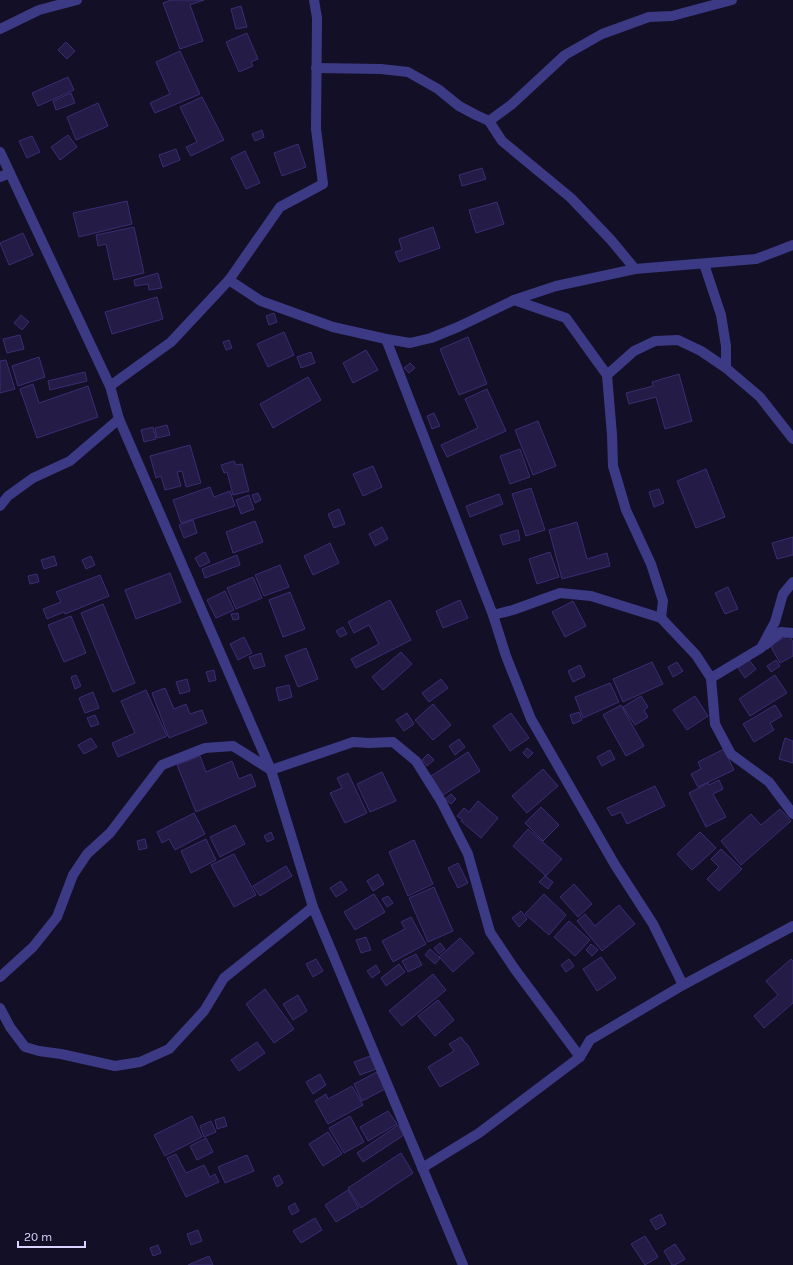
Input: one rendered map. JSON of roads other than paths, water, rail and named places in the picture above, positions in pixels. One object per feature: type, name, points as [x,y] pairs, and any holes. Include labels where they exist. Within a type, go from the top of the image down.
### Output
[{"type":"street","points":[[0,29],[39,10],[77,0]]},
{"type":"street","points":[[110,386],[171,342],[229,280],[280,208],[323,184],[316,129],[317,18],[314,0]]},
{"type":"street","points":[[489,121],[511,105],[565,55],[602,34],[649,17],[672,16],[732,0]]},
{"type":"street","points":[[316,68],[381,69],[408,72],[438,89],[459,106],[476,116],[489,121],[502,141],[571,198],[611,240],[635,269]]},
{"type":"street","points":[[0,152],[110,386],[119,419],[271,770],[313,907],[463,1265]]},
{"type":"street","points":[[0,177],[10,172]]},
{"type":"street","points":[[229,280],[261,302],[333,327],[410,344],[458,328],[514,300],[556,286],[635,269],[756,259],[793,245]]},
{"type":"street","points":[[704,264],[721,315],[726,346],[726,368]]},
{"type":"street","points":[[514,300],[566,318],[607,375],[613,466],[626,510],[651,564],[663,601],[661,618]]},
{"type":"street","points":[[386,339],[451,511],[493,615],[506,656],[531,719],[615,865],[653,924],[683,985]]},
{"type":"street","points":[[607,375],[634,351],[655,341],[678,340],[702,351],[726,368],[760,397],[793,439]]},
{"type":"street","points":[[0,506],[8,496],[33,478],[70,461],[119,419]]},
{"type":"street","points":[[761,648],[775,622],[784,594],[793,582]]},
{"type":"street","points":[[493,615],[513,610],[560,592],[591,596],[661,618],[696,655],[711,678],[715,724],[731,754],[769,782],[793,814]]},
{"type":"street","points":[[711,678],[761,648],[781,632],[793,633]]},
{"type":"street","points":[[271,770],[353,742],[393,742],[416,761],[441,801],[468,854],[490,932],[514,968],[580,1057]]},
{"type":"street","points":[[0,977],[33,947],[57,917],[73,875],[87,854],[110,833],[162,765],[205,748],[233,746],[271,770]]},
{"type":"street","points":[[0,1008],[10,1028],[25,1047],[39,1052],[61,1054],[116,1066],[140,1062],[169,1049],[204,1011],[224,978],[313,907]]},
{"type":"street","points":[[422,1168],[479,1133],[580,1057],[590,1040],[683,985],[793,926]]}]
